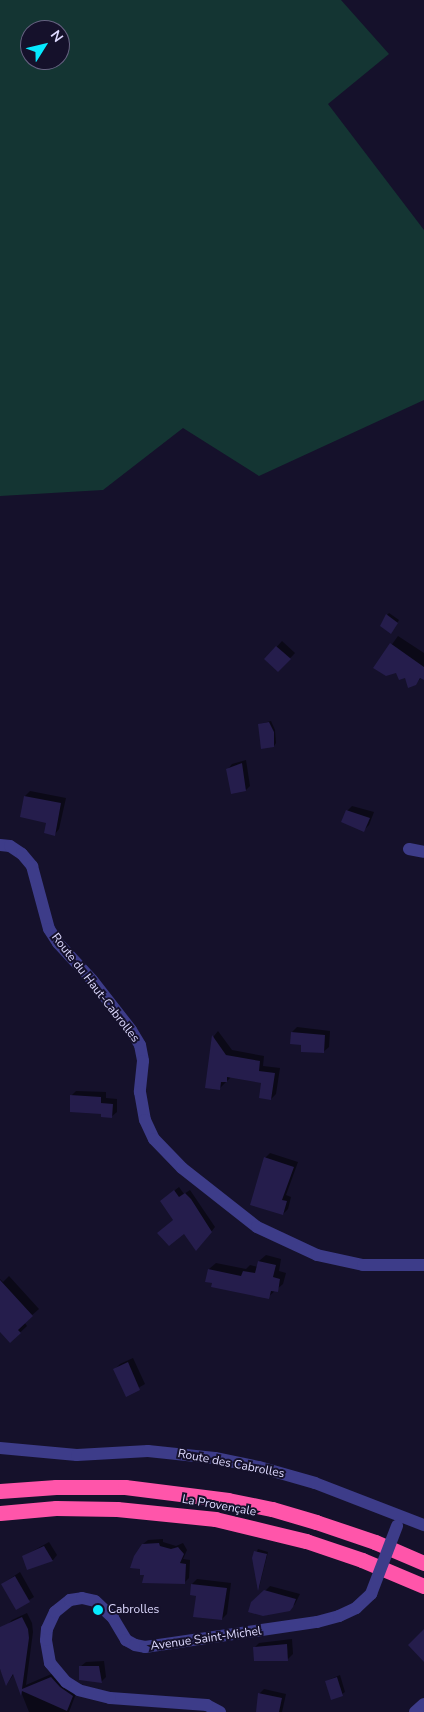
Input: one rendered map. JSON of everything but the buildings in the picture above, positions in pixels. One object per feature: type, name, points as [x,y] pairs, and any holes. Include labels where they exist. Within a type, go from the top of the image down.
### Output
[{"type":"highway","name":"La Provençale","points":[[0,1491],[56,1487],[126,1487],[228,1500],[272,1509],[316,1522],[375,1542],[424,1563]]},
{"type":"highway","name":"La Provençale","points":[[0,1513],[56,1508],[117,1509],[215,1519],[306,1541],[362,1560],[424,1586]]},
{"type":"street","name":"Route du Haut-Cabrolles","points":[[0,845],[10,846],[22,854],[32,866],[50,929],[58,942],[92,980],[140,1044],[143,1061],[140,1092],[145,1120],[154,1138],[182,1168],[257,1227],[317,1255],[363,1265],[424,1265]]},
{"type":"street","points":[[409,849],[424,852]]},
{"type":"street","name":"Route des Cabrolles","points":[[0,1448],[77,1455],[148,1451],[215,1458],[259,1467],[315,1483],[399,1521],[424,1525]]},
{"type":"street","name":"Avenue Saint-Michel","points":[[220,1712],[206,1705],[110,1698],[79,1690],[66,1682],[50,1662],[46,1640],[47,1629],[55,1612],[70,1600],[82,1598],[95,1601],[109,1613],[126,1640],[135,1645],[145,1647],[317,1622],[339,1616],[356,1608],[371,1594],[399,1521]]},
{"type":"street","points":[[416,1712],[424,1704]]},
{"type":"green space","points":[[0,0],[341,0],[389,54],[328,104],[424,230],[424,400],[259,476],[183,428],[103,490],[0,496]]},
{"type":"place","name":"Cabrolles","points":[[98,1610]]}]
